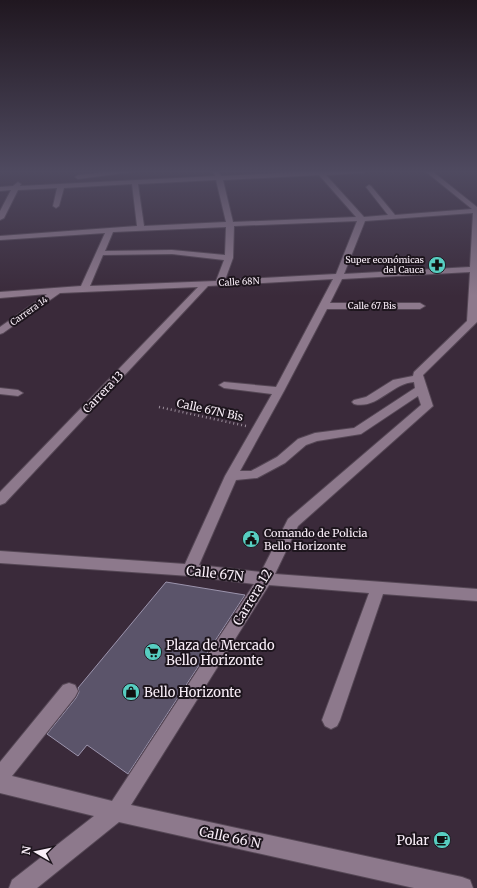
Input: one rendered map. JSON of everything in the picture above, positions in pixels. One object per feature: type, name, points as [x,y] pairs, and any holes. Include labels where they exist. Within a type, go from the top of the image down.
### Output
[{"type":"street","points":[[139,212],[141,228]]},
{"type":"street","points":[[219,284],[229,258],[230,224],[227,212]]},
{"type":"street","points":[[357,212],[362,218]]},
{"type":"street","points":[[389,212],[392,216]]},
{"type":"street","points":[[0,238],[141,228],[453,212]]},
{"type":"street","points":[[420,384],[418,374],[474,323],[477,212]]},
{"type":"street","points":[[190,570],[231,476],[279,391],[339,276],[362,218]]},
{"type":"street","points":[[84,289],[110,230]]},
{"type":"street","points":[[100,253],[172,252],[229,258]]},
{"type":"street","name":"Calle 68N","points":[[0,295],[58,290],[219,284],[475,269]]},
{"type":"street","name":"Carrera 13","points":[[0,500],[206,284]]},
{"type":"street","name":"Carrera 14","points":[[0,331],[58,290]]},
{"type":"street","name":"Calle 67 Bis","points":[[324,306],[420,306]]},
{"type":"street","points":[[358,402],[366,402],[403,380],[420,384]]},
{"type":"street","points":[[231,476],[253,475],[281,460],[302,442],[329,435],[357,431],[420,384]]},
{"type":"street","name":"Carrera 12","points":[[20,888],[116,812],[265,579],[293,523],[427,406],[420,384]]},
{"type":"street","points":[[224,385],[279,391]]},
{"type":"street","points":[[0,391],[18,393]]},
{"type":"street","name":"Calle 67N","points":[[0,557],[190,570],[265,579],[477,595]]},
{"type":"street","points":[[331,720],[378,588]]},
{"type":"street","points":[[0,777],[69,691]]},
{"type":"street","name":"Calle 66 N","points":[[0,783],[116,812],[462,888]]},
{"type":"path","name":"Calle 67N Bis","points":[[159,407],[258,428]]},
{"type":"building","name":"Bello Horizonte","points":[[166,582],[245,595],[128,774],[87,745],[78,756],[47,734],[76,698],[79,692],[78,688]]},
{"type":"place","name":"Super económicas del Cauca","points":[[437,265]]},
{"type":"place","name":"Comando de Policia Bello Horizonte","points":[[251,539]]},
{"type":"place","name":"Plaza de Mercado Bello Horizonte","points":[[153,652]]},
{"type":"place","name":"Bello Horizonte","points":[[131,692]]},
{"type":"place","name":"Polar","points":[[442,840]]}]
